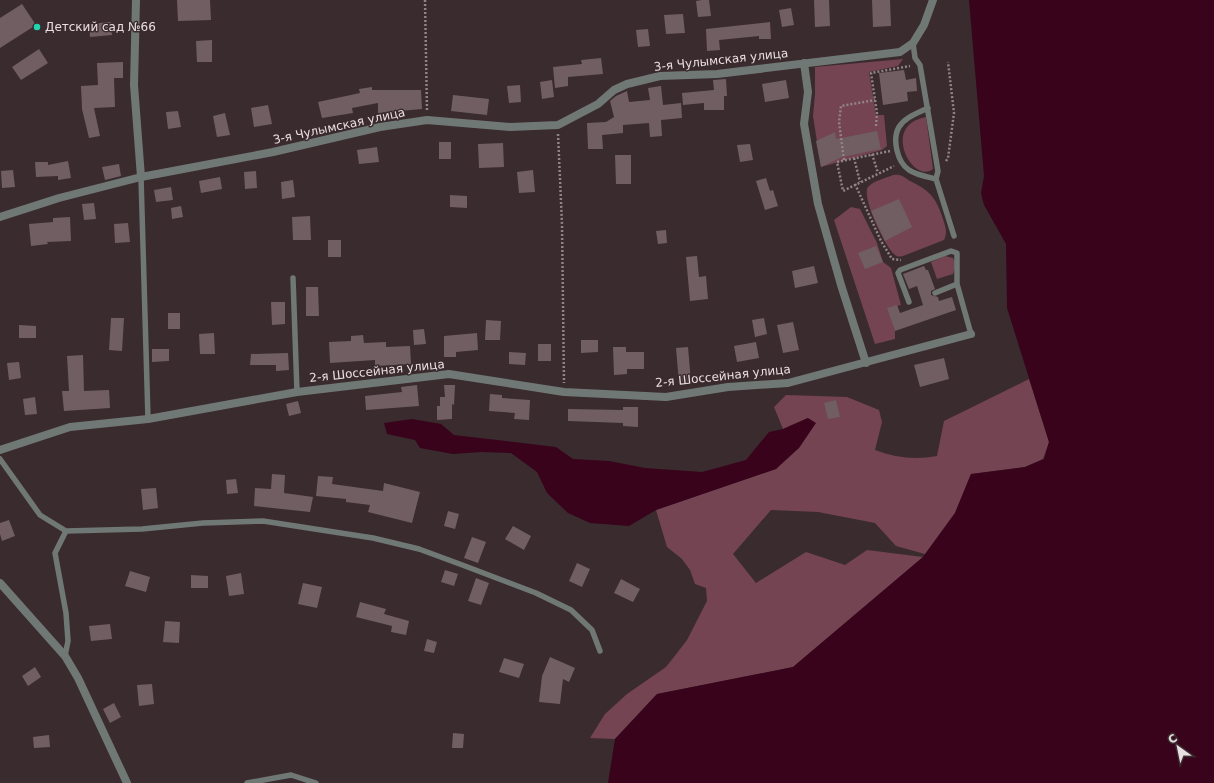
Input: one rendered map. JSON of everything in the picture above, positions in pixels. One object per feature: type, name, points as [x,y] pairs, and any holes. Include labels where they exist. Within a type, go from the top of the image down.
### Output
[{"type":"street","points":[[136,0],[134,85],[141,177]]},
{"type":"street","points":[[914,43],[924,25],[933,0]]},
{"type":"street","name":"3-я Чулымская улица","points":[[0,217],[59,198],[141,177],[273,152],[380,127],[427,120],[510,127],[558,125],[598,104],[614,90],[627,84],[660,76],[717,74],[900,52],[914,43]]},
{"type":"street","points":[[804,63],[808,92],[804,124],[818,204],[841,285],[866,363]]},
{"type":"street","name":"2-я Шоссейная улица","points":[[0,450],[70,427],[148,419],[297,392],[449,374],[564,392],[666,397],[728,387],[788,383],[971,334]]},
{"type":"street","points":[[0,583],[65,656],[85,691],[127,783]]},
{"type":"lane","points":[[914,43],[915,58],[920,64],[928,108],[938,171],[936,179],[954,236]]},
{"type":"lane","points":[[928,108],[908,118],[899,127],[897,150],[902,162],[909,170],[936,179]]},
{"type":"lane","points":[[141,177],[148,419]]},
{"type":"lane","points":[[909,302],[898,273],[900,270],[951,251],[957,253],[957,284],[971,334]]},
{"type":"lane","points":[[293,278],[297,392]]},
{"type":"lane","points":[[935,293],[957,284]]},
{"type":"lane","points":[[0,459],[40,514],[66,531],[142,529],[203,523],[262,521],[374,538],[419,549],[536,593],[571,610],[592,630],[600,651]]},
{"type":"lane","points":[[65,656],[68,641],[66,613],[55,552],[66,531]]},
{"type":"lane","points":[[248,783],[291,775],[316,783]]},
{"type":"path","points":[[425,0],[427,120]]},
{"type":"path","points":[[938,171],[948,158],[954,113],[948,62]]},
{"type":"path","points":[[876,126],[877,113],[871,73],[920,64]]},
{"type":"path","points":[[844,160],[839,122],[841,106],[875,100]]},
{"type":"path","points":[[558,125],[562,224],[564,392]]},
{"type":"path","points":[[897,150],[836,162],[843,191],[902,162]]},
{"type":"path","points":[[872,154],[878,173]]},
{"type":"path","points":[[854,158],[860,182]]},
{"type":"path","points":[[855,184],[881,241],[892,258],[900,260],[908,257]]},
{"type":"shaded area","points":[[969,0],[1214,0],[1214,783],[608,783],[615,739],[657,694],[793,667],[923,557],[955,513],[971,474],[1025,467],[1044,459],[1049,442],[1007,308],[1006,244],[984,205],[981,193],[984,176]]},
{"type":"shaded area","points":[[903,59],[898,66],[869,72],[876,115],[884,115],[887,146],[882,150],[821,167],[813,116],[815,67]]},
{"type":"shaded area","points":[[926,117],[933,169],[925,172],[917,169],[910,162],[905,152],[903,141],[905,131],[912,122]]},
{"type":"shaded area","points":[[893,175],[904,177],[923,188],[935,200],[945,224],[946,232],[944,240],[902,256],[896,256],[890,249],[875,221],[868,201],[867,192],[868,187],[873,183]]},
{"type":"shaded area","points":[[851,207],[860,209],[877,243],[883,262],[891,268],[901,305],[888,308],[895,331],[895,339],[875,344],[834,220]]},
{"type":"shaded area","points":[[945,256],[953,258],[956,264],[953,274],[937,279],[931,262]]},
{"type":"shaded area","points":[[1029,379],[1049,442],[1043,459],[1025,467],[971,474],[955,513],[925,554],[896,546],[875,523],[818,512],[771,510],[733,554],[756,583],[806,552],[845,565],[867,550],[923,557],[793,667],[657,694],[615,739],[590,738],[605,714],[627,694],[666,667],[687,640],[707,601],[706,588],[695,584],[690,570],[682,559],[667,547],[656,510],[776,469],[808,418],[783,429],[774,407],[786,395],[847,397],[879,410],[882,422],[875,450],[890,455],[921,458],[937,456],[944,421]]},
{"type":"shaded area","points":[[808,418],[816,423],[799,448],[776,469],[656,510],[629,526],[590,523],[568,513],[547,493],[537,472],[511,453],[481,452],[453,454],[420,448],[415,440],[387,434],[384,423],[412,419],[441,424],[454,435],[556,447],[573,459],[609,461],[645,468],[702,472],[746,460],[769,432],[783,429]]},
{"type":"building","points":[[177,0],[210,0],[211,20],[178,21]]},
{"type":"building","points":[[709,0],[711,16],[698,17],[696,1]]},
{"type":"building","points":[[814,0],[829,0],[830,26],[815,27]]},
{"type":"building","points":[[872,0],[890,0],[891,26],[873,27]]},
{"type":"building","points":[[22,4],[36,25],[0,48],[0,18]]},
{"type":"building","points":[[791,8],[794,25],[782,27],[779,10]]},
{"type":"building","points":[[683,14],[685,33],[666,34],[664,15]]},
{"type":"building","points":[[111,22],[112,35],[90,37],[89,24]]},
{"type":"building","points":[[770,22],[771,39],[759,39],[759,36],[719,40],[720,50],[707,51],[706,29]]},
{"type":"building","points":[[648,29],[650,46],[638,47],[636,30]]},
{"type":"building","points":[[212,40],[212,62],[197,62],[196,41]]},
{"type":"building","points":[[39,49],[48,63],[21,80],[12,67]]},
{"type":"building","points":[[601,58],[603,74],[568,77],[568,86],[555,88],[553,67],[582,64],[581,60]]},
{"type":"building","points":[[123,62],[123,78],[114,78],[115,107],[94,108],[100,136],[89,138],[82,109],[81,86],[98,85],[97,63]]},
{"type":"building","points":[[904,70],[906,80],[916,78],[917,91],[907,92],[908,101],[883,105],[879,73]]},
{"type":"building","points":[[726,79],[727,96],[724,96],[724,110],[704,110],[704,103],[683,105],[682,93],[714,90],[713,80]]},
{"type":"building","points":[[552,80],[554,97],[542,99],[540,82]]},
{"type":"building","points":[[786,80],[789,98],[765,102],[762,84]]},
{"type":"building","points":[[520,85],[521,102],[509,103],[507,86]]},
{"type":"building","points":[[661,86],[663,105],[681,103],[682,118],[661,120],[662,136],[650,137],[649,123],[623,125],[623,133],[602,135],[603,149],[588,149],[587,123],[606,122],[614,117],[610,101],[616,96],[627,91],[629,102],[650,100],[648,88]]},
{"type":"building","points":[[372,87],[372,90],[421,90],[422,109],[378,113],[378,103],[352,108],[353,113],[322,118],[318,102],[360,93],[359,89]]},
{"type":"building","points":[[453,95],[489,99],[487,115],[451,111]]},
{"type":"building","points":[[268,105],[272,124],[254,127],[251,108]]},
{"type":"building","points":[[178,111],[181,127],[168,129],[166,112]]},
{"type":"building","points":[[225,113],[230,135],[217,137],[213,116]]},
{"type":"building","points":[[877,131],[881,149],[842,157],[821,167],[816,141],[835,132],[836,139]]},
{"type":"building","points":[[439,142],[451,142],[451,159],[439,159]]},
{"type":"building","points":[[503,143],[504,167],[479,168],[478,144]]},
{"type":"building","points":[[750,144],[753,160],[740,162],[737,145]]},
{"type":"building","points":[[377,147],[379,162],[359,164],[357,150]]},
{"type":"building","points":[[615,155],[631,155],[631,184],[616,184]]},
{"type":"building","points":[[68,161],[71,178],[58,180],[58,176],[36,177],[35,162],[48,162],[48,165]]},
{"type":"building","points":[[119,164],[121,176],[105,180],[102,167]]},
{"type":"building","points":[[13,170],[15,187],[2,188],[1,171]]},
{"type":"building","points":[[533,170],[535,192],[519,193],[517,172]]},
{"type":"building","points":[[256,171],[257,188],[245,189],[244,172]]},
{"type":"building","points":[[220,177],[222,189],[201,193],[199,181]]},
{"type":"building","points":[[766,178],[770,191],[773,190],[778,206],[765,210],[756,181]]},
{"type":"building","points":[[293,180],[295,197],[282,199],[281,182]]},
{"type":"building","points":[[171,187],[173,200],[156,202],[154,190]]},
{"type":"building","points":[[450,195],[467,196],[467,208],[450,207]]},
{"type":"building","points":[[899,199],[912,227],[885,241],[871,211]]},
{"type":"building","points":[[94,203],[96,219],[84,220],[82,204]]},
{"type":"building","points":[[181,206],[183,217],[172,219],[171,208]]},
{"type":"building","points":[[310,216],[311,240],[293,240],[292,217]]},
{"type":"building","points":[[70,217],[71,241],[47,242],[48,244],[31,246],[29,224],[53,222],[53,218]]},
{"type":"building","points":[[128,223],[130,242],[115,243],[114,224]]},
{"type":"building","points":[[666,230],[667,243],[658,244],[656,231]]},
{"type":"building","points":[[328,240],[341,240],[341,257],[328,257]]},
{"type":"building","points":[[876,246],[883,262],[865,269],[858,253]]},
{"type":"building","points":[[697,256],[699,277],[706,276],[708,299],[690,301],[686,257]]},
{"type":"building","points":[[814,266],[818,283],[795,288],[792,271]]},
{"type":"building","points":[[924,266],[926,270],[928,270],[935,289],[931,291],[931,295],[938,297],[939,301],[952,297],[956,310],[895,331],[887,308],[897,305],[900,313],[923,305],[917,286],[909,289],[903,274]]},
{"type":"building","points":[[306,287],[318,287],[319,316],[306,316]]},
{"type":"building","points":[[271,302],[285,302],[285,324],[272,325]]},
{"type":"building","points":[[168,313],[180,313],[180,329],[168,329]]},
{"type":"building","points":[[111,318],[124,318],[122,351],[109,350]]},
{"type":"building","points":[[764,318],[767,334],[755,337],[752,320]]},
{"type":"building","points":[[486,320],[501,321],[500,340],[485,340]]},
{"type":"building","points":[[793,322],[799,350],[783,353],[777,325]]},
{"type":"building","points":[[19,325],[36,326],[36,338],[19,338]]},
{"type":"building","points":[[424,329],[426,344],[414,345],[413,330]]},
{"type":"building","points":[[214,333],[215,354],[200,354],[199,334]]},
{"type":"building","points":[[477,333],[478,350],[456,352],[456,357],[444,357],[444,336]]},
{"type":"building","points":[[363,335],[364,343],[386,342],[386,347],[410,346],[411,364],[375,366],[375,360],[330,363],[329,342],[351,341],[351,336]]},
{"type":"building","points":[[581,340],[598,340],[598,352],[581,353]]},
{"type":"building","points":[[756,342],[759,358],[737,362],[734,346]]},
{"type":"building","points":[[538,344],[551,344],[551,361],[538,361]]},
{"type":"building","points":[[613,347],[626,347],[626,352],[644,352],[644,369],[627,369],[627,374],[614,375]]},
{"type":"building","points":[[688,347],[691,382],[679,383],[676,348]]},
{"type":"building","points":[[152,349],[169,349],[169,361],[152,362]]},
{"type":"building","points":[[509,352],[526,353],[525,365],[509,364]]},
{"type":"building","points":[[288,353],[289,370],[276,371],[276,365],[250,365],[251,354]]},
{"type":"building","points":[[83,355],[84,391],[109,390],[110,408],[64,411],[62,391],[69,391],[67,356]]},
{"type":"building","points":[[944,358],[949,379],[920,387],[914,365]]},
{"type":"building","points":[[19,362],[21,378],[9,380],[7,363]]},
{"type":"building","points":[[417,385],[419,406],[366,410],[365,396],[402,392],[401,387]]},
{"type":"building","points":[[444,385],[455,385],[454,405],[452,404],[452,419],[437,420],[437,406],[440,406],[440,397],[445,397]]},
{"type":"building","points":[[490,394],[502,395],[502,398],[530,400],[529,420],[514,419],[515,413],[489,411]]},
{"type":"building","points":[[35,397],[37,414],[25,415],[23,399]]},
{"type":"building","points":[[836,400],[840,417],[828,419],[824,403]]},
{"type":"building","points":[[298,401],[301,413],[289,416],[286,404]]},
{"type":"building","points":[[623,407],[638,407],[638,427],[623,426],[623,423],[568,421],[568,409],[623,410]]},
{"type":"building","points":[[272,474],[285,475],[284,493],[313,497],[310,512],[254,506],[255,488],[271,489]]},
{"type":"building","points":[[318,476],[333,477],[332,484],[383,491],[384,483],[420,492],[412,523],[368,512],[370,505],[346,502],[346,499],[316,496]]},
{"type":"building","points":[[236,479],[238,493],[227,494],[226,480]]},
{"type":"building","points":[[156,488],[158,508],[143,510],[141,489]]},
{"type":"building","points":[[448,511],[459,514],[455,529],[444,526]]},
{"type":"building","points":[[9,520],[15,536],[2,541],[0,534],[0,523]]},
{"type":"building","points":[[513,526],[531,536],[524,550],[505,539]]},
{"type":"building","points":[[472,537],[486,542],[478,563],[464,558]]},
{"type":"building","points":[[577,563],[590,569],[582,587],[569,581]]},
{"type":"building","points":[[445,570],[458,574],[454,586],[441,582]]},
{"type":"building","points":[[130,571],[150,577],[146,592],[125,586]]},
{"type":"building","points":[[241,573],[244,594],[229,596],[226,576]]},
{"type":"building","points":[[191,575],[208,576],[208,588],[191,588]]},
{"type":"building","points":[[476,578],[489,583],[481,605],[468,601]]},
{"type":"building","points":[[621,579],[640,589],[633,602],[614,593]]},
{"type":"building","points":[[303,583],[322,587],[317,608],[298,604]]},
{"type":"building","points":[[360,602],[386,609],[384,614],[409,621],[406,635],[391,632],[392,626],[356,617]]},
{"type":"building","points":[[165,621],[180,622],[179,643],[163,642]]},
{"type":"building","points":[[110,624],[112,639],[91,641],[89,626]]},
{"type":"building","points":[[427,639],[437,642],[434,653],[424,651]]},
{"type":"building","points":[[550,657],[575,668],[569,682],[563,679],[560,704],[539,702],[542,676]]},
{"type":"building","points":[[504,658],[524,664],[519,678],[499,672]]},
{"type":"building","points":[[35,667],[41,677],[28,686],[22,676]]},
{"type":"building","points":[[152,684],[154,704],[139,706],[137,685]]},
{"type":"building","points":[[114,703],[121,717],[110,723],[103,709]]},
{"type":"building","points":[[453,733],[464,734],[463,748],[452,748]]},
{"type":"building","points":[[49,735],[50,747],[34,748],[33,737]]},
{"type":"place","name":"Детский сад №66","points":[[37,27]]}]
